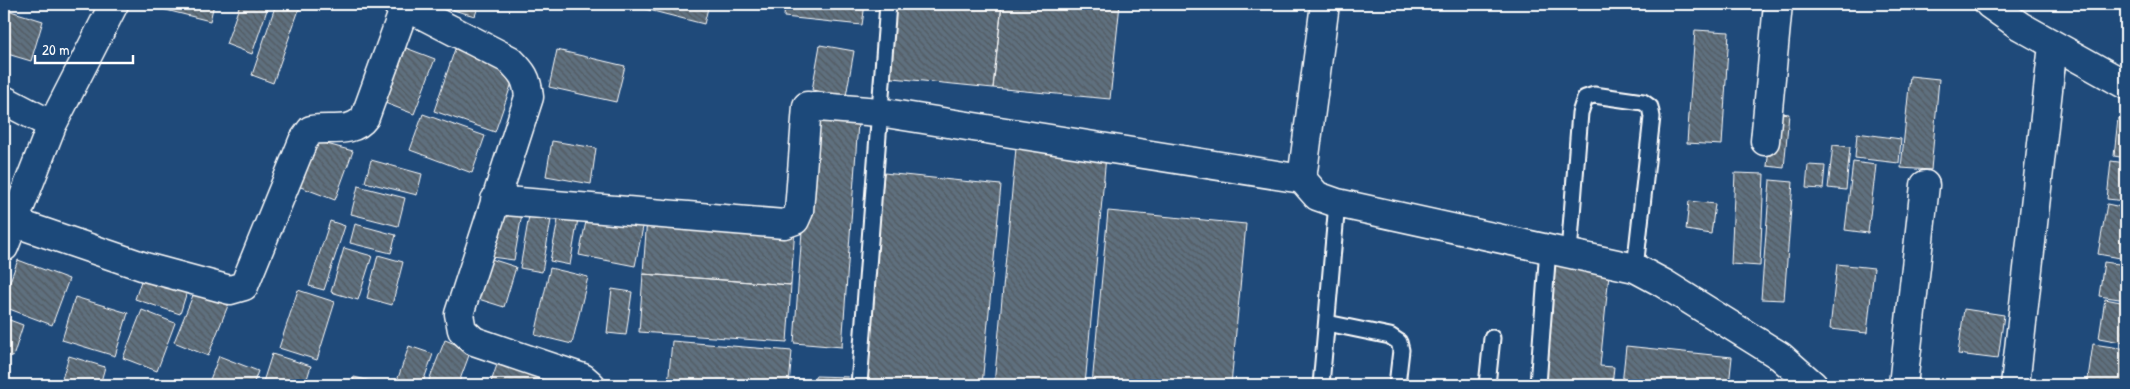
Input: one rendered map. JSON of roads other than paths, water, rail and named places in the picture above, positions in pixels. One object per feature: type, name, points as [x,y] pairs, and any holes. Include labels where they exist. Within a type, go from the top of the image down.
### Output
[{"type":"street","points":[[4,247],[52,125],[114,4]]},
{"type":"street","points":[[1302,179],[1325,4]]},
{"type":"street","points":[[1765,141],[1778,4]]},
{"type":"street","points":[[1989,4],[2020,26],[2126,85]]},
{"type":"street","points":[[13,222],[145,267],[230,290],[244,286],[303,142],[311,130],[348,128],[360,124],[365,117],[403,5],[510,60],[522,72],[527,83],[529,97],[459,314],[462,330],[474,341],[583,378],[591,385]]},
{"type":"street","points":[[2015,385],[2053,45]]},
{"type":"street","points":[[4,100],[52,125]]},
{"type":"street","points":[[495,200],[784,224],[795,220],[799,211],[807,106],[879,112],[1302,179],[1317,196],[1337,203],[1635,268],[1663,283],[1780,356],[1813,385]]},
{"type":"street","points":[[1903,385],[1925,185]]},
{"type":"lane","points":[[858,385],[888,4]]},
{"type":"lane","points":[[1538,385],[1580,113],[1585,98],[1594,95],[1643,102],[1650,107],[1652,117],[1635,268]]},
{"type":"lane","points":[[1321,385],[1337,203]]},
{"type":"lane","points":[[1327,323],[1390,336],[1400,342],[1402,350],[1397,385]]},
{"type":"lane","points":[[1487,385],[1492,338]]}]
